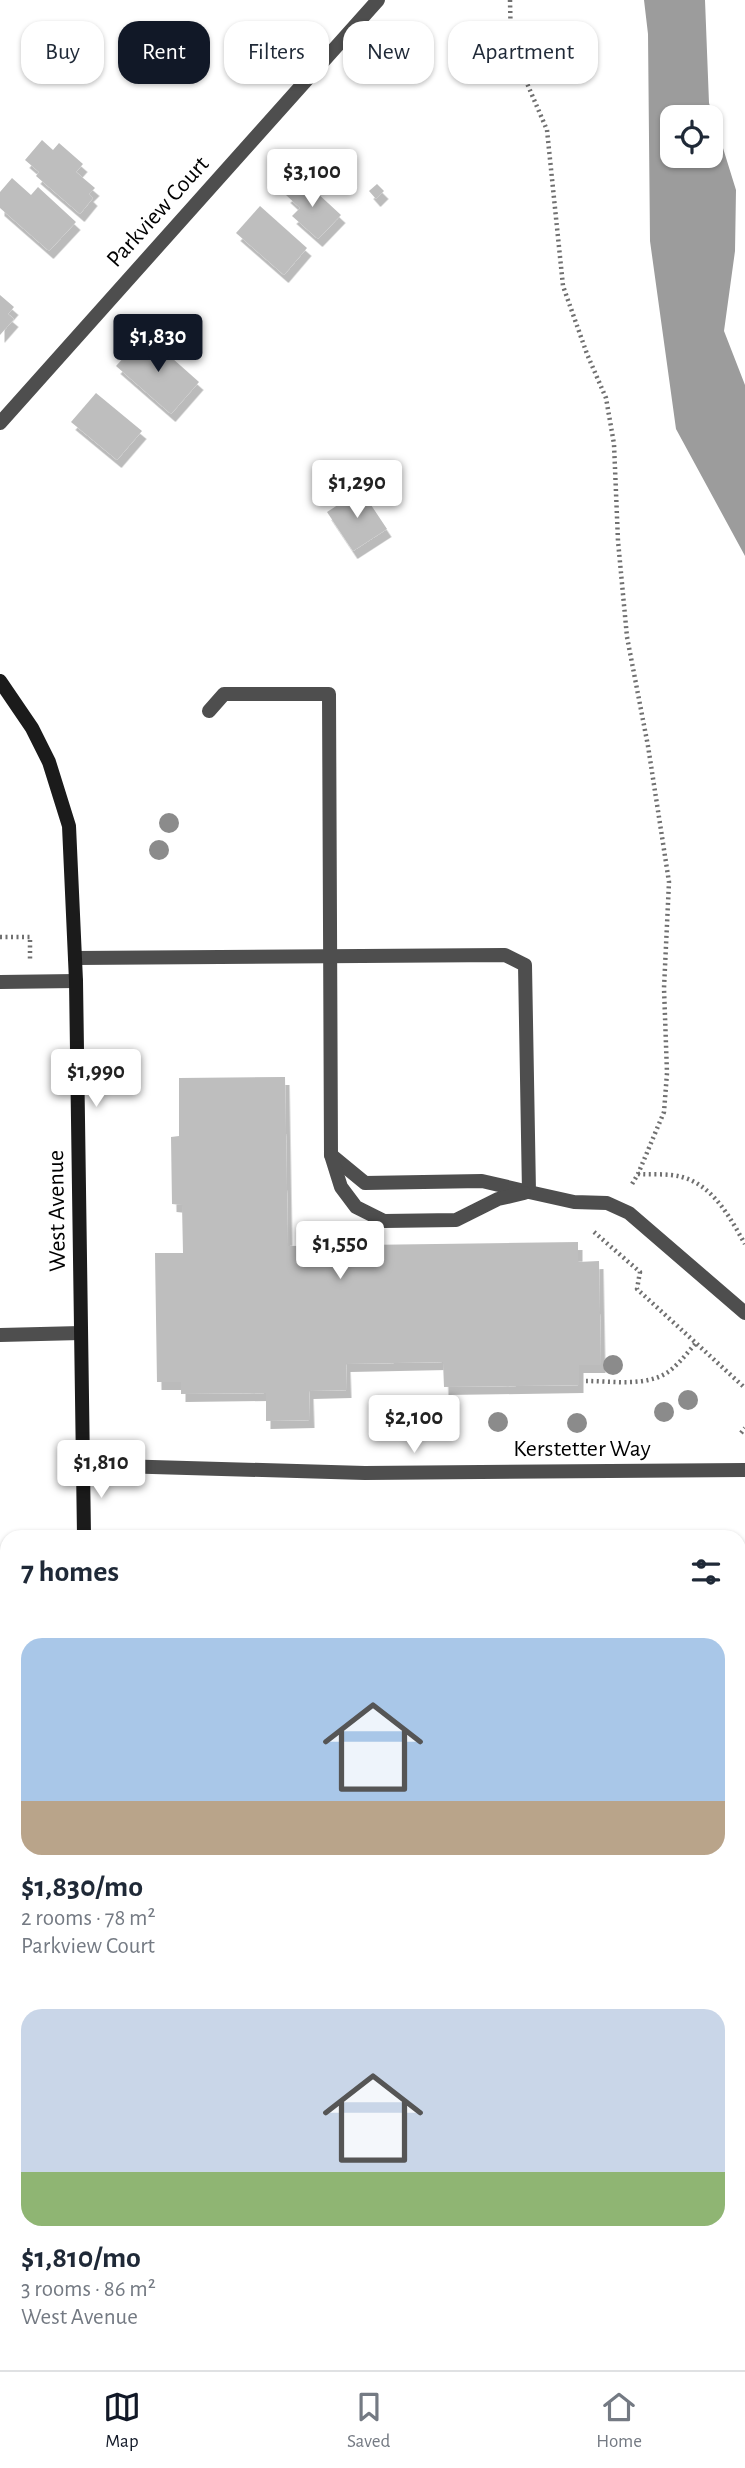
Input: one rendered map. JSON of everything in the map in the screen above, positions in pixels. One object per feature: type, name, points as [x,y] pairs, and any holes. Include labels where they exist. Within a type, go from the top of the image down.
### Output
[{"type":"street","name":"Parkview Court","points":[[0,423],[377,0]]},
{"type":"street","name":"West Avenue","points":[[0,681],[32,728],[49,762],[69,826],[76,981],[84,1530]]},
{"type":"street","points":[[209,711],[224,694],[329,694],[331,1155],[341,1187],[356,1207],[384,1221],[457,1220],[498,1199],[529,1192]]},
{"type":"street","points":[[75,958],[505,956],[525,965],[529,1192]]},
{"type":"street","points":[[0,982],[76,981]]},
{"type":"street","points":[[331,1155],[365,1182],[482,1181],[574,1202],[607,1203],[629,1213],[745,1313]]},
{"type":"street","points":[[0,1335],[81,1333]]},
{"type":"street","name":"Kerstetter Way","points":[[83,1465],[365,1473],[745,1470]]},
{"type":"path","points":[[510,0],[511,46],[547,130],[563,286],[587,354],[607,398],[614,444],[618,541],[627,636],[648,746],[669,881],[664,988],[667,1073],[664,1112],[632,1184]]},
{"type":"path","points":[[0,937],[30,937],[30,981]]},
{"type":"path","points":[[638,1174],[680,1176],[693,1181],[723,1205],[745,1244]]},
{"type":"path","points":[[594,1232],[640,1272],[637,1289],[745,1388]]},
{"type":"path","points":[[586,1381],[644,1381],[657,1377],[667,1372],[696,1343]]},
{"type":"shaded area","points":[[644,0],[705,0],[710,105],[660,105],[660,168],[723,168],[723,148],[736,190],[735,251],[724,331],[745,385],[745,556],[676,429],[650,241],[648,34]]},
{"type":"building","points":[[42,140],[53,150],[59,143],[83,164],[76,172],[95,188],[89,194],[93,198],[80,214],[36,176],[39,172],[25,160]]},
{"type":"building","points":[[12,178],[31,195],[38,187],[76,222],[49,251],[0,208],[0,192]]},
{"type":"building","points":[[302,179],[341,215],[318,239],[292,216],[300,208],[286,195]]},
{"type":"building","points":[[377,184],[384,191],[376,199],[369,191]]},
{"type":"building","points":[[260,206],[307,248],[284,275],[236,233]]},
{"type":"building","points":[[0,295],[14,307],[8,314],[14,319],[0,335]]},
{"type":"building","points":[[145,334],[199,382],[171,414],[116,366]]},
{"type":"building","points":[[96,393],[142,431],[117,460],[71,422]]},
{"type":"building","points":[[361,490],[387,529],[353,551],[327,512]]},
{"type":"building","points":[[285,1077],[288,1246],[578,1242],[578,1262],[599,1261],[601,1365],[579,1365],[579,1385],[444,1387],[443,1362],[346,1364],[347,1390],[309,1391],[310,1420],[266,1421],[266,1393],[181,1394],[181,1382],[157,1382],[155,1253],[183,1253],[182,1205],[172,1204],[171,1137],[179,1136],[179,1078]]}]
